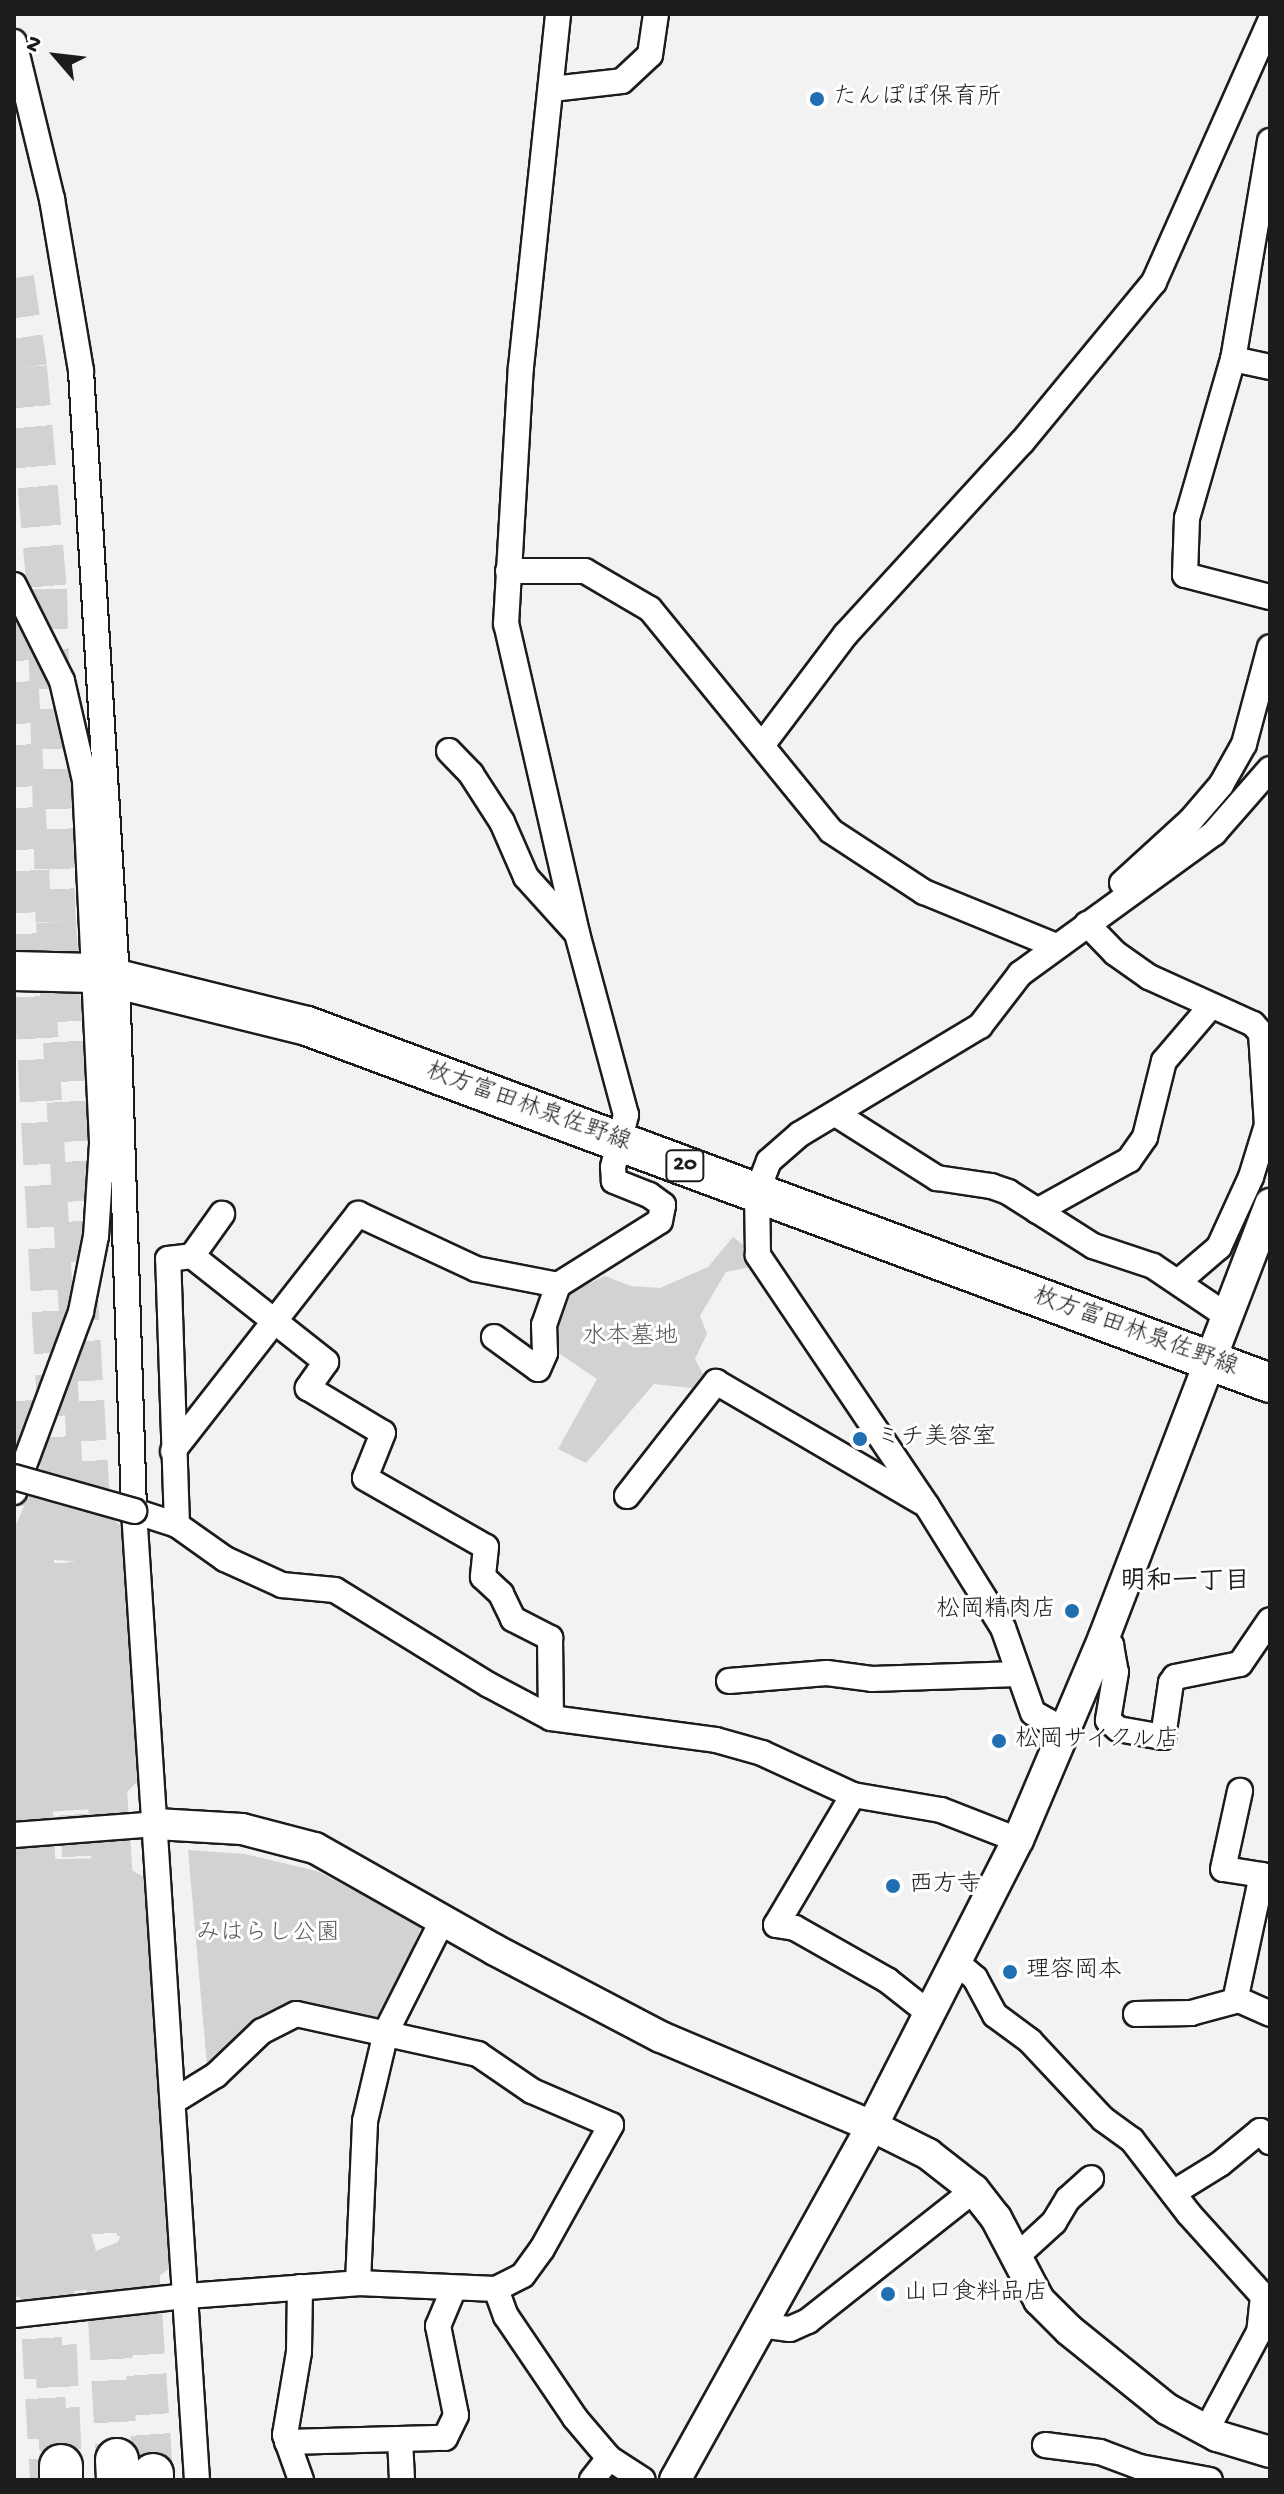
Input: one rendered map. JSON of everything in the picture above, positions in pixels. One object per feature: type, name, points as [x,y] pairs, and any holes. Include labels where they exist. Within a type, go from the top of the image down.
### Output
[{"type":"main road","name":"枚方富田林泉佐野線","points":[[14,971],[105,975],[307,1026],[1270,1383]]},
{"type":"street","points":[[494,1337],[538,1369],[545,1353],[544,1325],[558,1285],[660,1221],[663,1205],[649,1195],[614,1181],[613,1167],[626,1115],[577,933],[506,624],[521,367],[558,14]]},
{"type":"street","points":[[552,89],[622,81],[650,55],[656,14]]},
{"type":"street","points":[[763,744],[846,634],[1022,442],[1154,282],[1270,21]]},
{"type":"street","points":[[14,42],[52,199],[81,371],[105,975],[134,1511],[197,2480]]},
{"type":"street","points":[[1270,141],[1233,359],[1187,518],[1185,575],[1270,597]]},
{"type":"street","points":[[1233,359],[1270,367]]},
{"type":"street","points":[[508,571],[585,571],[650,609],[831,831],[924,892],[1056,946]]},
{"type":"street","points":[[14,585],[62,681],[75,729],[85,781],[105,975],[102,1144],[96,1236],[81,1312],[14,1492]]},
{"type":"street","points":[[1090,921],[1115,889],[1191,820],[1221,785],[1244,744],[1270,647]]},
{"type":"street","points":[[449,751],[471,774],[502,822],[526,877],[577,933]]},
{"type":"street","points":[[1064,1730],[1033,1713],[1003,1628],[927,1506],[758,1255],[757,1192],[769,1161],[800,1134],[980,1026],[1020,974],[1214,833],[1270,769]]},
{"type":"street","points":[[1090,921],[1115,953],[1149,977],[1253,1024],[1261,1033],[1267,1125],[1251,1177],[1219,1247],[1178,1282]]},
{"type":"street","points":[[1037,1211],[1129,1160],[1145,1137],[1164,1061],[1211,1006]]},
{"type":"street","points":[[836,1114],[937,1178],[991,1186],[1093,1246],[1153,1266],[1227,1316]]},
{"type":"street","points":[[675,2480],[872,2126],[1018,1840],[1104,1637],[1270,1204]]},
{"type":"street","points":[[192,1256],[222,1214]]},
{"type":"street","points":[[173,1451],[358,1214],[476,1269],[558,1285]]},
{"type":"street","points":[[177,1525],[168,1259],[192,1256],[326,1362],[308,1388],[383,1433],[365,1478],[486,1547],[483,1577],[501,1594],[513,1619],[550,1638],[551,1718]]},
{"type":"street","points":[[627,1496],[716,1382],[927,1506]]},
{"type":"street","points":[[14,1477],[177,1525],[225,1559],[282,1585],[335,1590],[489,1685],[551,1718],[716,1740],[762,1753],[853,1795],[941,1810],[1018,1840]]},
{"type":"street","points":[[1104,1637],[1111,1645],[1116,1672],[1108,1720],[1118,1729],[1163,1737],[1171,1683],[1175,1677],[1240,1664],[1270,1620]]},
{"type":"street","points":[[729,1681],[827,1673],[872,1679],[1018,1674]]},
{"type":"street","points":[[1235,2001],[1262,1875],[1223,1869],[1240,1791]]},
{"type":"street","points":[[853,1795],[776,1925],[795,1928],[887,1980],[930,2014]]},
{"type":"street","points":[[14,1835],[156,1824],[242,1829],[315,1848],[442,1921],[661,2037],[872,2126],[928,2154],[974,2190],[996,2218],[1039,2300],[1069,2330],[1167,2409],[1206,2431],[1270,2452]]},
{"type":"street","points":[[358,2283],[365,2121],[386,2032],[442,1921]]},
{"type":"street","points":[[956,1962],[975,1978],[995,2015],[1030,2041],[1103,2119],[1132,2140],[1173,2193],[1266,2296],[1259,2332],[1206,2431]]},
{"type":"street","points":[[1136,2014],[1191,2013],[1235,2001],[1270,2014]]},
{"type":"street","points":[[14,2315],[187,2296],[358,2283],[496,2289],[523,2275],[611,2125],[532,2091],[478,2054],[296,2014],[262,2031],[216,2075],[174,2101]]},
{"type":"street","points":[[1173,2193],[1220,2164],[1260,2131],[1270,2142]]},
{"type":"street","points":[[1016,2257],[1054,2222],[1068,2199],[1091,2178]]},
{"type":"street","points":[[761,2325],[790,2329],[808,2321],[974,2190]]},
{"type":"street","points":[[300,2287],[299,2352],[285,2435],[301,2480]]},
{"type":"street","points":[[287,2442],[445,2438],[456,2415],[438,2326],[454,2288]]},
{"type":"street","points":[[496,2289],[506,2316],[575,2418],[609,2458],[643,2480]]},
{"type":"street","points":[[400,2439],[402,2480]]},
{"type":"street","points":[[1045,2445],[1100,2452],[1140,2467],[1210,2480]]},
{"type":"street","points":[[592,2480],[609,2458]]},
{"type":"green space","name":"水本墓地","points":[[733,1237],[745,1246],[756,1266],[726,1272],[700,1316],[707,1334],[695,1359],[703,1374],[692,1388],[654,1384],[586,1463],[558,1449],[597,1379],[551,1348],[571,1292],[605,1276],[631,1286],[660,1288],[708,1267]]},
{"type":"green space","points":[[30,1493],[109,1516],[121,1526],[126,1536],[137,1782],[110,1808],[14,1814],[14,1529]],"holes":[[[54,1560],[86,1562],[84,1596],[52,1594]]]},
{"type":"green space","name":"みはらし公園","points":[[188,1850],[245,1854],[317,1871],[422,1926],[379,2024],[293,2005],[250,2031],[207,2065]]},
{"type":"green space","points":[[109,1858],[146,1878],[175,2264],[149,2284],[14,2297],[14,1860]],"holes":[[[121,2212],[125,2223],[118,2242],[96,2251],[88,2222]]]},
{"type":"tunnel","points":[[14,278],[27,367],[47,589],[56,922],[106,1776],[153,2474]]},
{"type":"tunnel","points":[[14,619],[117,2460]]},
{"type":"tunnel","points":[[14,1401],[61,2466]]},
{"type":"tunnel","points":[[14,1859],[50,2480]]},
{"type":"place","name":"たんぽぽ保育所","points":[[817,99]]},
{"type":"place","name":"ミチ美容室","points":[[860,1439]]},
{"type":"place","name":"松岡精肉店","points":[[1072,1611]]},
{"type":"place","name":"松岡サイクル店","points":[[999,1741]]},
{"type":"place","name":"西方寺","points":[[893,1886]]},
{"type":"place","name":"理容岡本","points":[[1010,1972]]},
{"type":"place","name":"山口食料品店","points":[[888,2294]]},
{"type":"district","name":"明和一丁目","points":[[1185,1584]]}]
